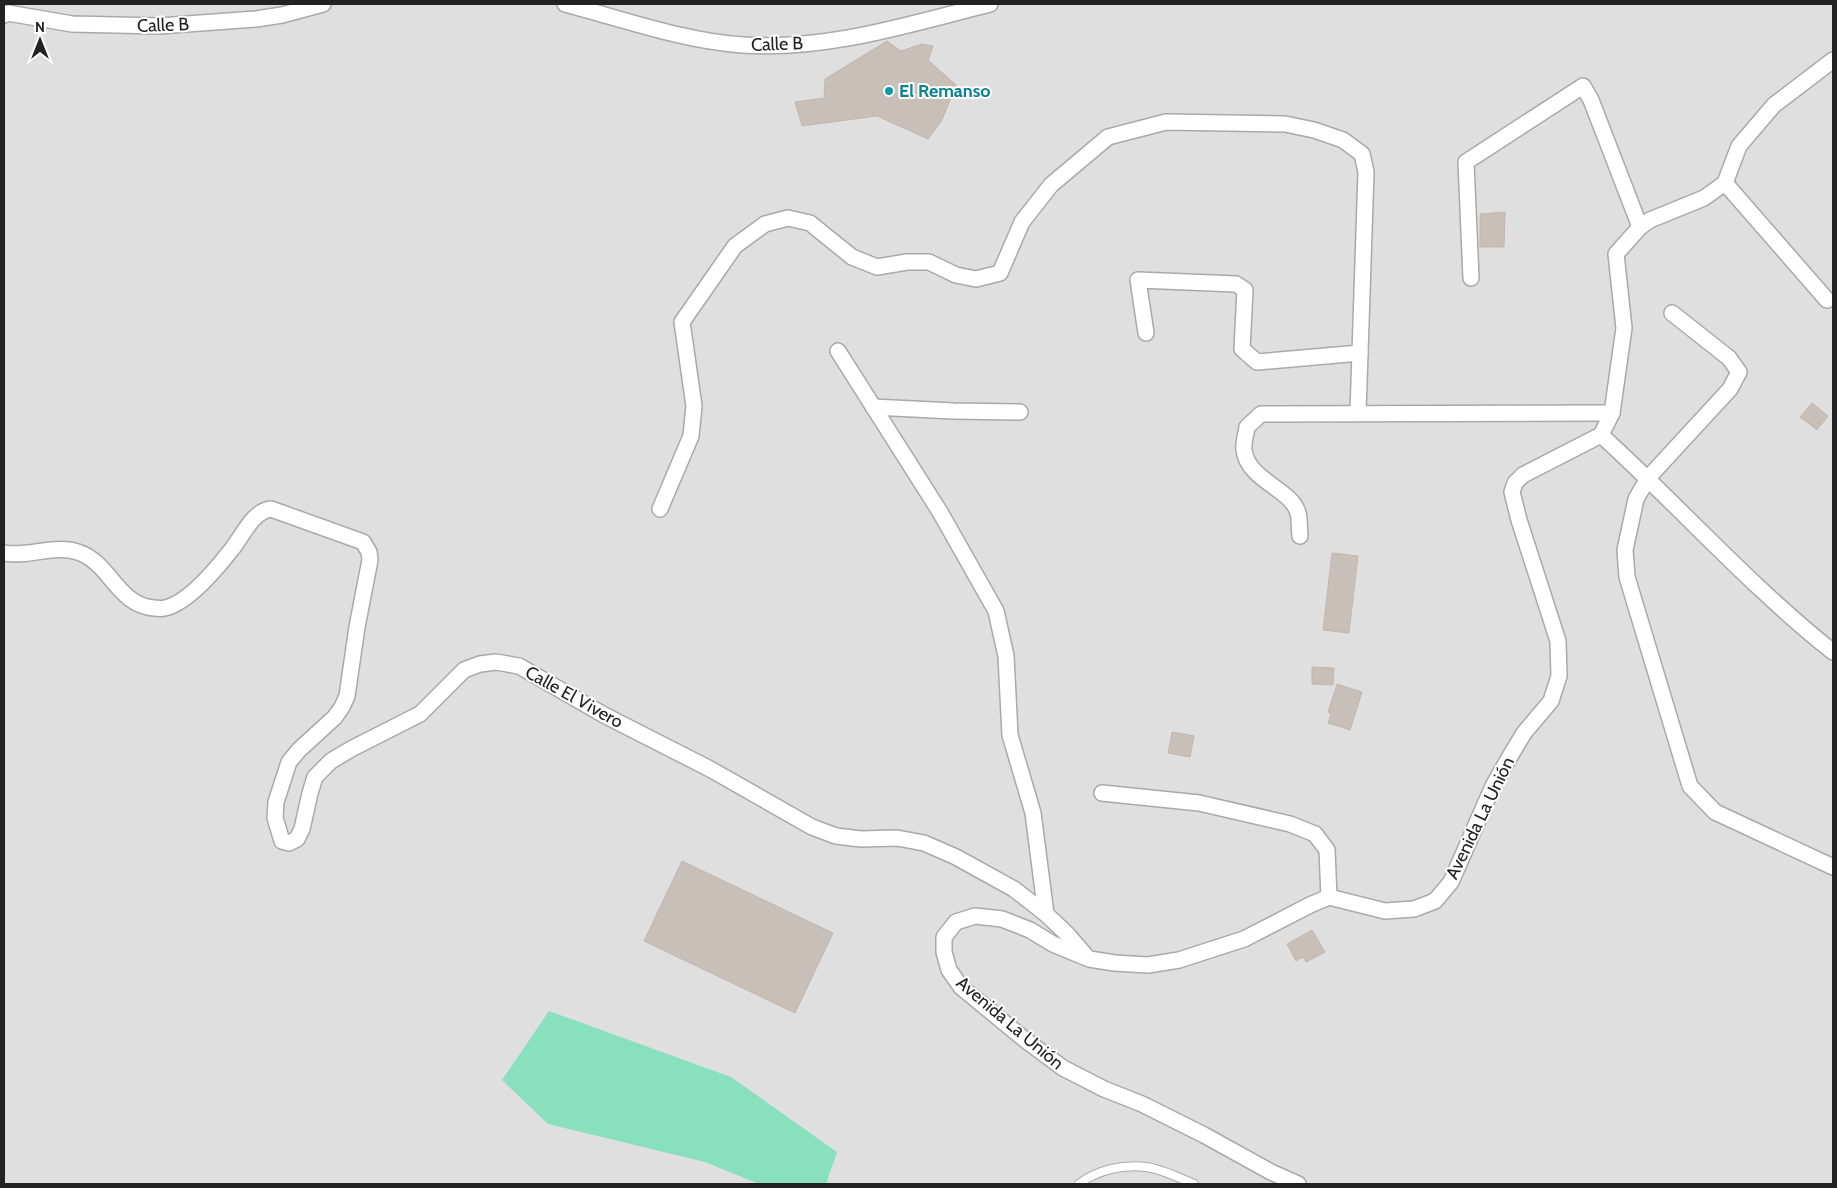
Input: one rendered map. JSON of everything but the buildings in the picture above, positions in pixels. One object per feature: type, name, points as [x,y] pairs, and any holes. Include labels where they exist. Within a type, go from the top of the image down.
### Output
[{"type":"street","name":"Calle B","points":[[4,15],[8,12],[72,24],[159,26],[256,19],[282,15],[323,4]]},
{"type":"street","name":"Calle B","points":[[565,4],[690,38],[743,45],[788,45],[854,38],[990,4]]},
{"type":"street","points":[[1833,60],[1774,105],[1739,146],[1725,183],[1704,198],[1650,220],[1640,227],[1616,254],[1624,328],[1612,413],[1601,434],[1728,558],[1833,652]]},
{"type":"street","points":[[1471,278],[1466,162],[1583,86],[1591,100],[1640,227]]},
{"type":"street","points":[[660,509],[691,436],[694,406],[682,322],[735,246],[765,224],[788,218],[810,223],[852,257],[877,267],[906,262],[929,262],[956,275],[976,279],[1000,272],[1022,222],[1052,185],[1108,137],[1166,122],[1285,124],[1314,130],[1343,140],[1362,154],[1366,172],[1358,412]]},
{"type":"street","points":[[1725,183],[1827,300]]},
{"type":"street","points":[[1146,332],[1138,280],[1236,284],[1245,290],[1242,349],[1256,362],[1360,353]]},
{"type":"street","points":[[1672,313],[1729,358],[1739,372],[1730,389],[1648,478],[1636,499],[1625,550],[1627,577],[1690,786],[1715,812],[1833,867]]},
{"type":"street","points":[[838,351],[940,512],[996,611],[1006,656],[1010,734],[1033,813],[1046,914]]},
{"type":"street","points":[[873,407],[1020,412]]},
{"type":"street","points":[[1300,536],[1298,512],[1289,500],[1251,467],[1244,450],[1247,427],[1261,414],[1358,412],[1612,413]]},
{"type":"street","name":"Avenida La Unión","points":[[1298,1184],[1271,1172],[1142,1104],[1104,1089],[1063,1068],[1024,1039],[961,987],[949,970],[944,952],[944,937],[956,922],[975,916],[1002,919],[1030,930],[1053,944],[1089,959],[1148,965],[1179,960],[1244,939],[1310,905],[1329,898],[1385,911],[1414,909],[1434,901],[1451,882],[1493,786],[1524,733],[1551,701],[1559,676],[1558,641],[1519,520],[1512,492],[1515,483],[1523,475],[1601,434]]},
{"type":"street","name":"Calle El Vivero","points":[[4,554],[18,555],[57,549],[83,554],[93,561],[120,591],[140,605],[164,609],[182,601],[198,588],[232,549],[256,517],[266,510],[271,509],[355,538],[367,546],[369,552],[368,570],[356,627],[346,696],[342,707],[334,718],[299,750],[289,762],[276,802],[275,818],[282,841],[289,843],[297,840],[302,829],[310,793],[316,777],[331,761],[420,714],[464,670],[480,664],[496,662],[519,666],[604,714],[710,769],[812,827],[836,836],[861,839],[897,838],[924,843],[956,857],[1014,889],[1046,914],[1089,959]]},
{"type":"street","points":[[1102,793],[1199,803],[1290,824],[1316,834],[1328,850],[1329,898]]},
{"type":"lane","points":[[1080,1184],[1089,1176],[1113,1168],[1145,1167],[1165,1172],[1194,1184]]},
{"type":"shaded area","points":[[4,4],[1833,4],[1833,1184],[4,1184]]},
{"type":"green space","points":[[549,1011],[731,1077],[837,1152],[826,1184],[759,1184],[705,1162],[548,1124],[502,1080]]},
{"type":"place","name":"El Remanso","points":[[889,91]]}]
